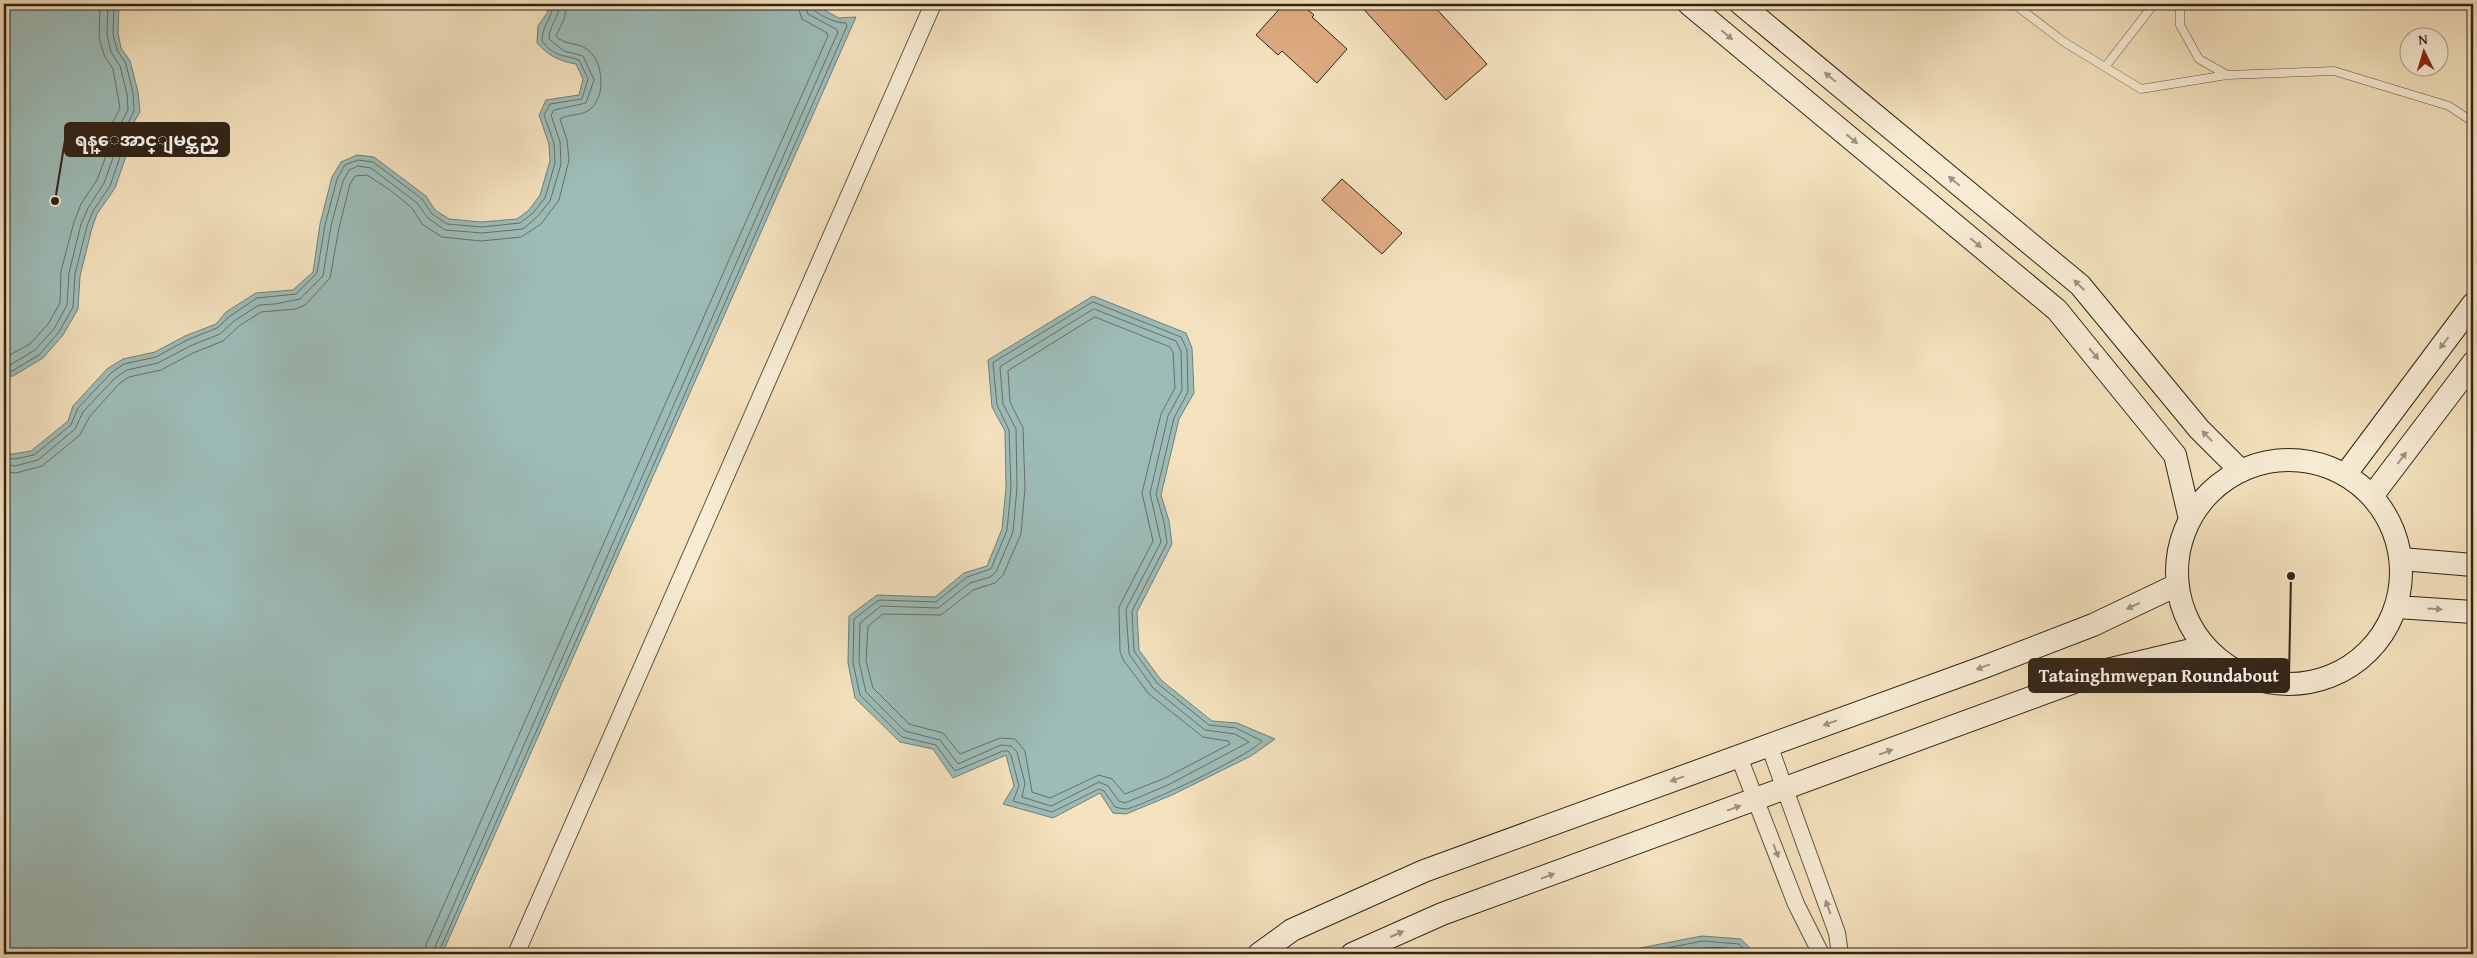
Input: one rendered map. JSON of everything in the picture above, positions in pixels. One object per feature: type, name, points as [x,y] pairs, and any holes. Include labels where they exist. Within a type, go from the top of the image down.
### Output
[{"type":"street","points":[[516,954],[933,4]]},
{"type":"street","points":[[1689,4],[2057,310],[2175,455],[2190,519]]},
{"type":"street","points":[[1741,4],[2080,285],[2199,428],[2241,471]]},
{"type":"street","points":[[2345,475],[2473,304]]},
{"type":"street","points":[[2372,496],[2473,363]]},
{"type":"street","points":[[2276,461],[2312,462],[2345,475],[2372,496],[2392,526],[2401,560],[2401,583],[2397,606],[2382,637],[2358,661],[2328,677],[2295,684],[2262,681],[2230,668],[2204,647],[2186,618],[2177,586],[2178,551],[2190,519],[2218,485],[2241,471],[2276,461]]},
{"type":"street","points":[[2401,560],[2473,565]]},
{"type":"street","points":[[1259,954],[1292,930],[1424,871],[2093,625],[2177,586]]},
{"type":"street","points":[[2397,606],[2473,612]]},
{"type":"street","points":[[1352,954],[1442,914],[2107,670],[2204,647]]},
{"type":"street","points":[[1769,745],[1837,933],[1840,954]]},
{"type":"street","points":[[1739,756],[1796,904],[1821,954]]},
{"type":"lane","points":[[2014,4],[2064,42],[2141,89],[2227,75],[2334,71],[2450,106],[2473,122]]},
{"type":"lane","points":[[2105,67],[2154,4]]},
{"type":"lane","points":[[2180,4],[2180,25],[2199,59],[2227,75]]},
{"type":"water","points":[[4,4],[119,4],[118,33],[121,48],[130,61],[138,92],[140,112],[131,127],[125,159],[115,188],[97,214],[92,228],[80,276],[78,309],[63,335],[43,358],[13,376],[4,377]]},
{"type":"water","points":[[549,4],[813,4],[839,18],[856,17],[442,954],[4,954],[4,453],[13,454],[31,451],[68,421],[73,406],[107,369],[123,359],[155,352],[185,336],[216,324],[226,312],[256,293],[293,290],[313,272],[320,224],[332,177],[341,162],[357,155],[374,157],[426,196],[435,210],[449,219],[481,222],[517,219],[529,210],[540,195],[550,161],[549,144],[539,115],[546,100],[579,95],[583,79],[576,64],[555,57],[537,43],[538,26],[547,13]]},
{"type":"water","points":[[1093,296],[1186,333],[1192,348],[1194,393],[1179,419],[1161,495],[1169,521],[1172,544],[1137,612],[1139,650],[1161,680],[1212,721],[1237,723],[1275,739],[1251,756],[1172,795],[1126,814],[1113,813],[1100,793],[1053,818],[1003,804],[1014,786],[1006,755],[953,778],[933,749],[900,742],[855,698],[848,663],[849,616],[877,595],[935,597],[964,573],[987,566],[1002,529],[1006,488],[1005,431],[992,407],[988,360]]},
{"type":"water","points":[[1702,936],[1741,939],[1756,954],[1609,954]]},
{"type":"building","points":[[1284,4],[1301,4],[1314,15],[1312,17],[1347,49],[1317,83],[1282,51],[1278,55],[1256,35]]},
{"type":"building","points":[[1359,4],[1432,4],[1487,64],[1446,100]]},
{"type":"building","points":[[1342,179],[1402,233],[1382,254],[1322,200]]},
{"type":"place","name":"ရန္ေအာင္ျမင္ဆည္","points":[[55,201]]},
{"type":"place","name":"Tatainghmwepan Roundabout","points":[[2291,576]]}]
